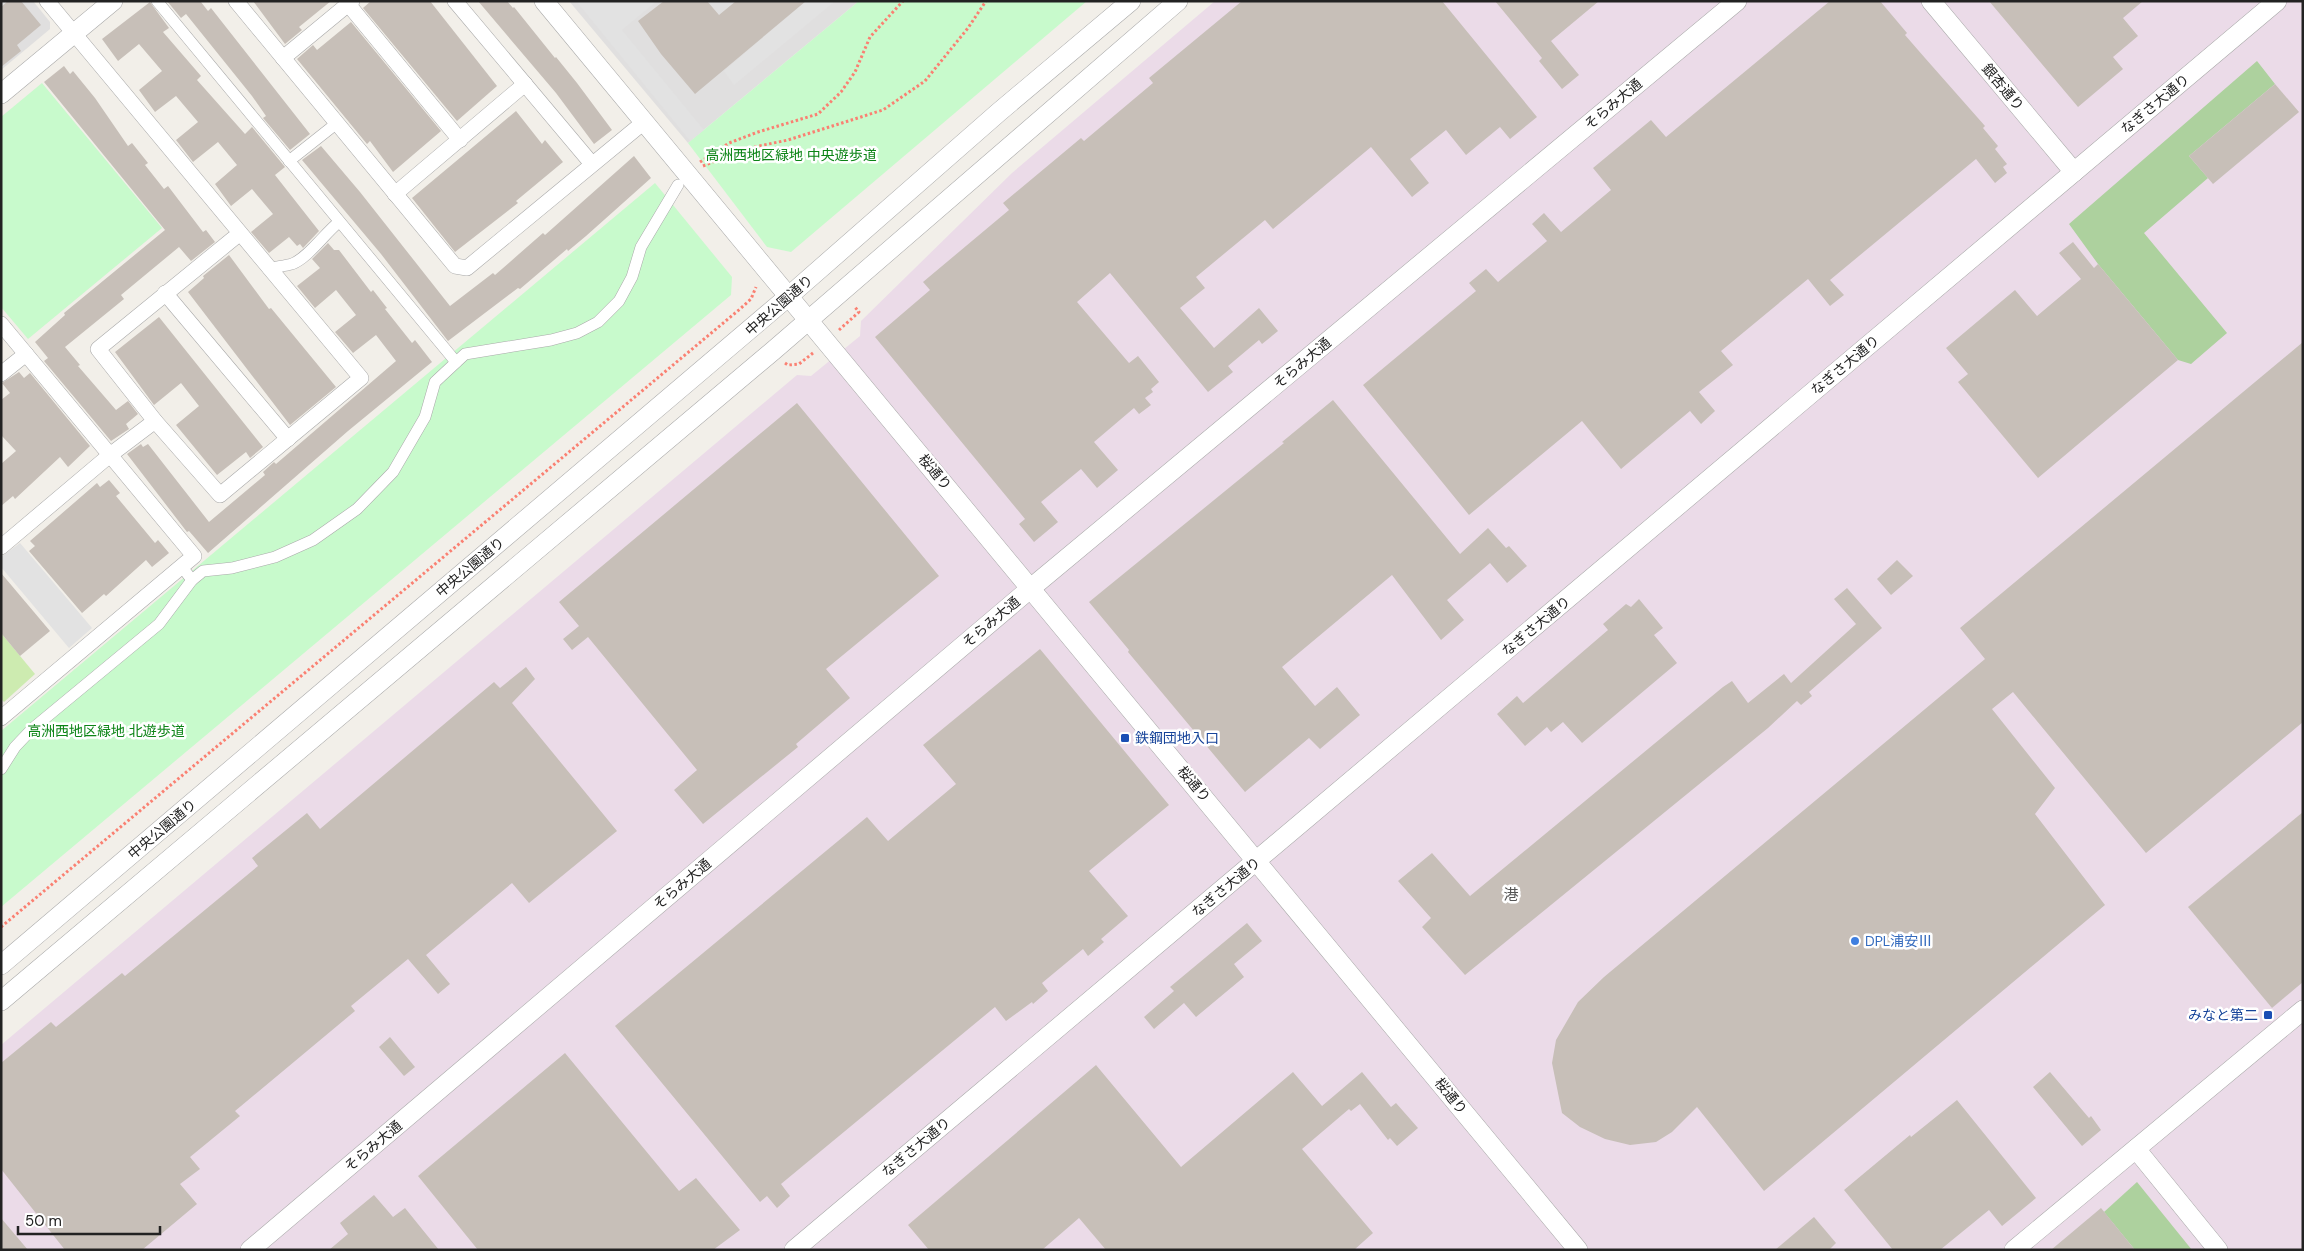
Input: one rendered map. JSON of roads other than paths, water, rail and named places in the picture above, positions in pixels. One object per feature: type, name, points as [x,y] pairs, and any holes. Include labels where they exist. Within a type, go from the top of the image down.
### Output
[{"type":"street","points":[[46,1],[238,234],[361,378],[220,495],[155,420],[98,349],[238,234]]},
{"type":"street","points":[[1,94],[113,1]]},
{"type":"street","points":[[157,1],[456,362]]},
{"type":"street","points":[[236,1],[455,266],[467,268],[644,122]]},
{"type":"street","points":[[455,1],[592,164]]},
{"type":"street","name":"桜通り","points":[[544,1],[1578,1250]]},
{"type":"street","name":"中央公園通り","points":[[1,965],[789,296],[937,166],[1132,1]]},
{"type":"street","name":"中央公園通り","points":[[1,1001],[854,281],[1009,145],[1178,1]]},
{"type":"street","name":"そらみ大通","points":[[250,1250],[1031,588],[1737,1]]},
{"type":"street","name":"銀杏通り","points":[[1931,1],[2074,172]]},
{"type":"street","name":"なぎさ大通り","points":[[794,1250],[2277,1]]},
{"type":"street","points":[[283,58],[350,3],[460,140]]},
{"type":"street","points":[[395,194],[525,84]]},
{"type":"street","points":[[289,161],[336,123]]},
{"type":"street","points":[[1,769],[15,747],[32,729],[159,624],[192,580],[203,571],[232,568],[275,557],[313,540],[357,509],[393,472],[425,417],[435,382],[465,354],[552,340],[577,333],[598,322],[619,301],[632,277],[641,247],[678,185]]},
{"type":"street","points":[[268,269],[294,263],[310,251],[324,234],[340,222]]},
{"type":"street","points":[[165,293],[288,439]]},
{"type":"street","points":[[1,324],[194,556],[1,718]]},
{"type":"street","points":[[1,374],[26,354]]},
{"type":"street","points":[[1,547],[110,455],[155,420]]},
{"type":"street","points":[[182,567],[192,580]]},
{"type":"street","points":[[2014,1250],[2303,1010]]},
{"type":"street","points":[[2136,1149],[2218,1250]]},
{"type":"place","name":"鉄鋼団地入口","points":[[1125,738]]},
{"type":"place","name":"DPL浦安Ⅲ","points":[[1855,941]]},
{"type":"place","name":"みなと第二","points":[[2268,1015]]},
{"type":"district","name":"港","points":[[1511,895]]},
{"type":"park label","name":"高洲西地区緑地 中央遊歩道","points":[[791,155]]},
{"type":"park label","name":"高洲西地区緑地 北遊歩道","points":[[106,731]]}]
